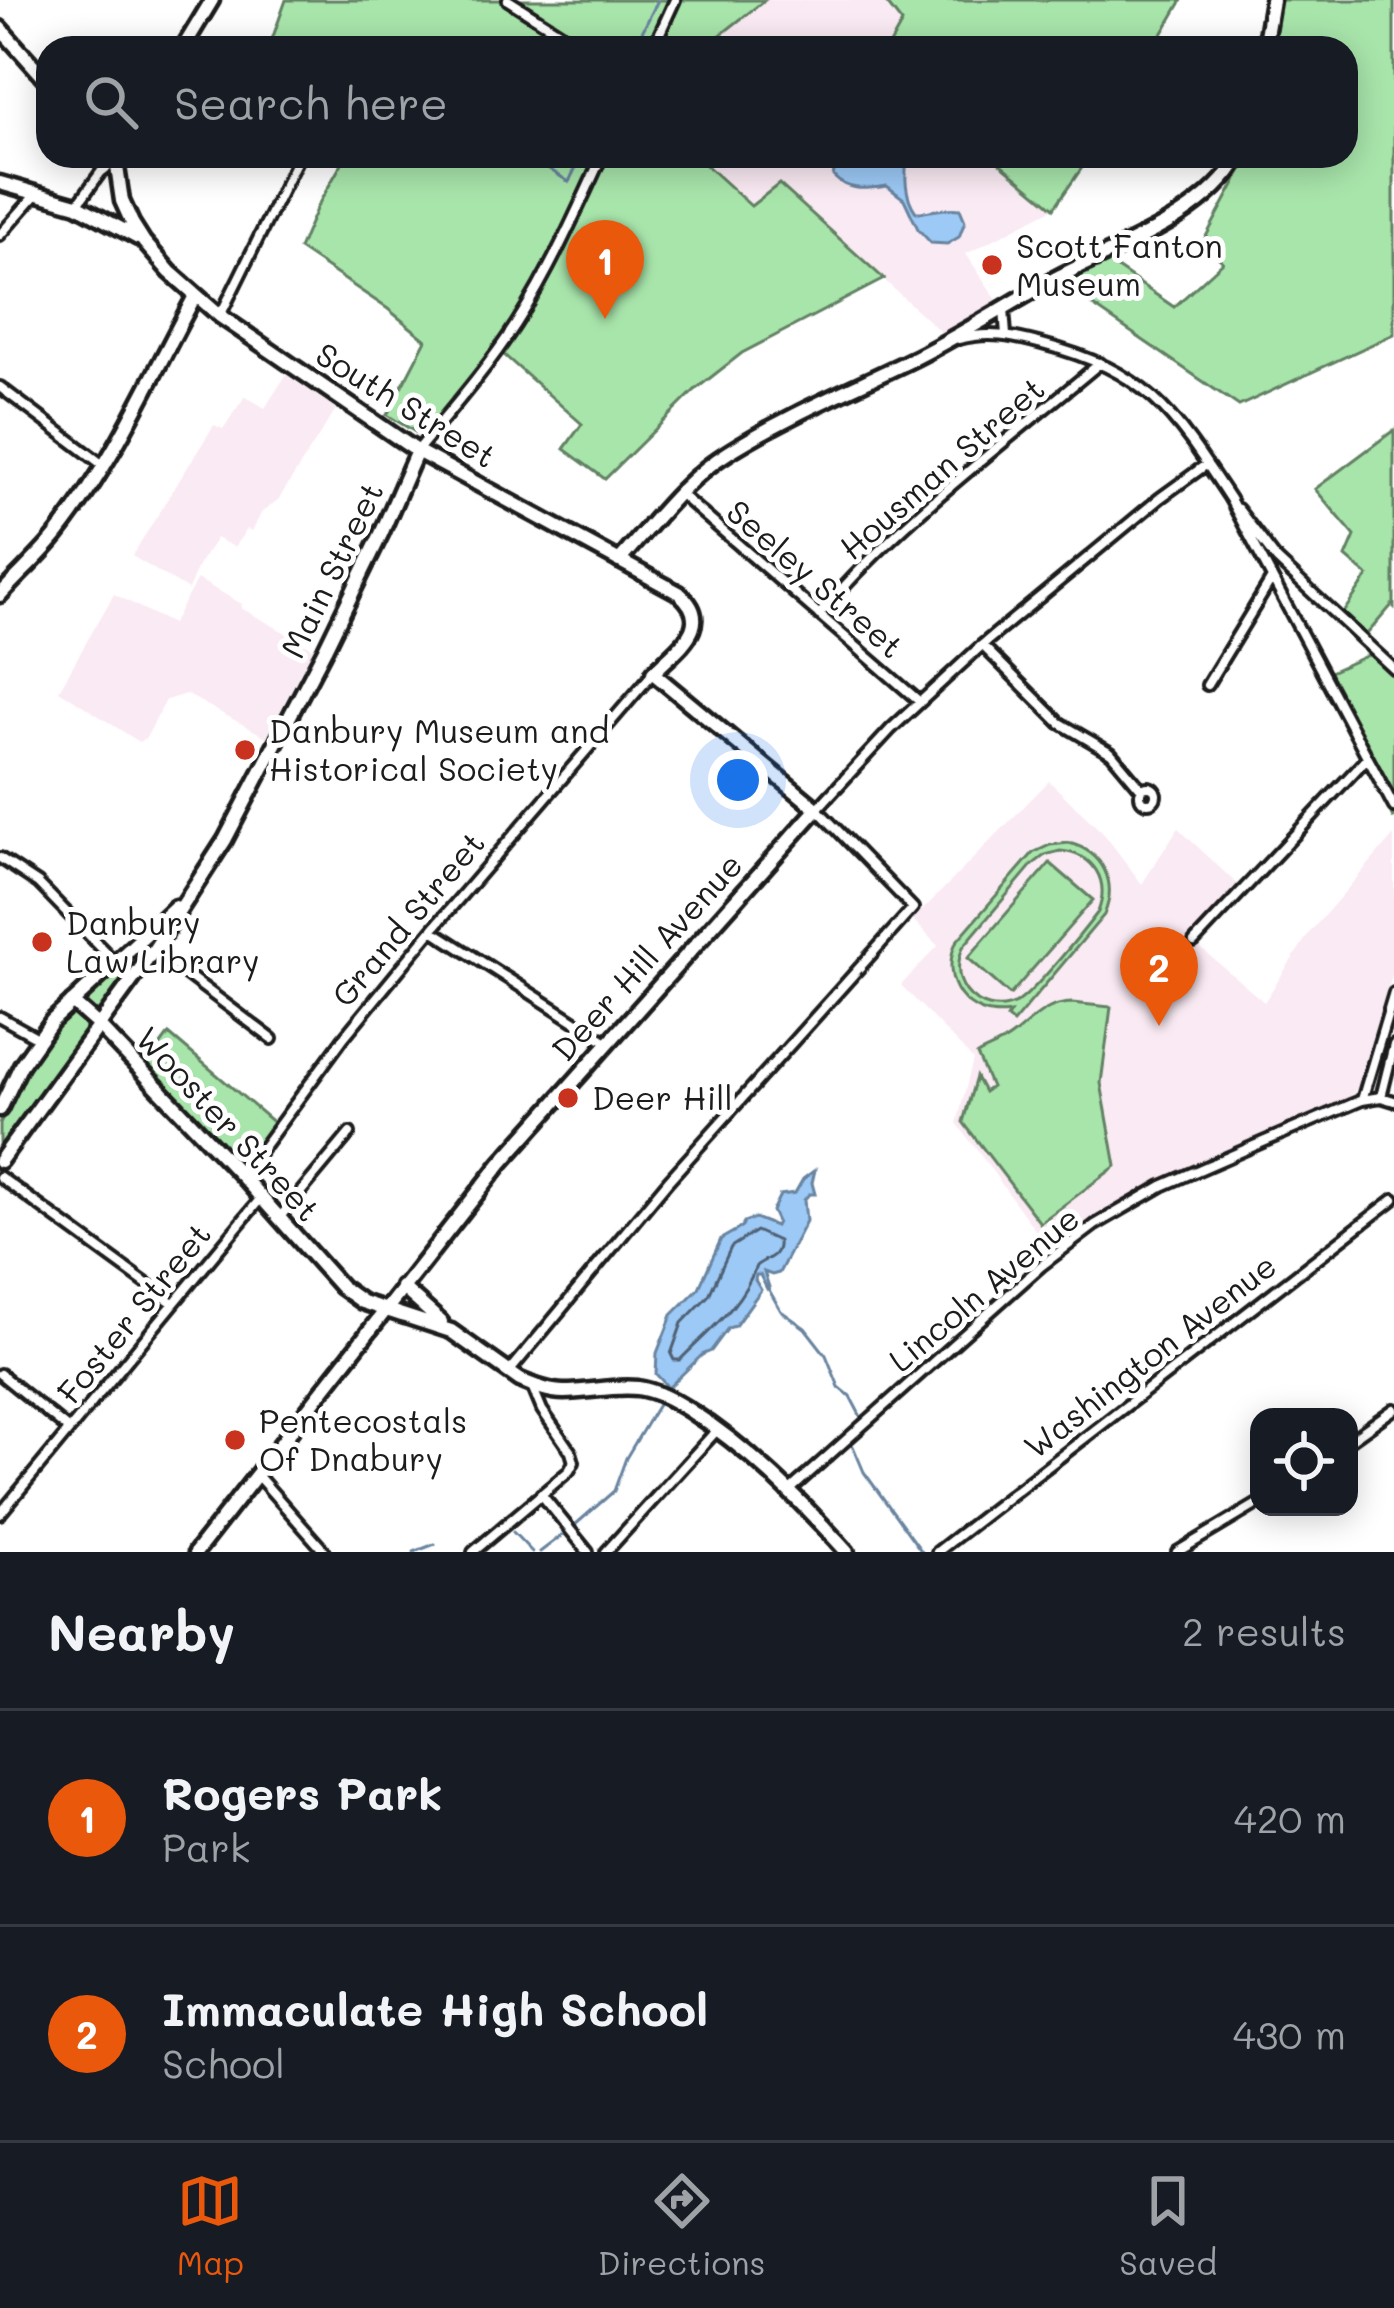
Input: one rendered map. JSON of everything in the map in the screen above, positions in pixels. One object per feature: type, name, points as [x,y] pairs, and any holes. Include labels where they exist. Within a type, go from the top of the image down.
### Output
[{"type":"street","points":[[190,36],[212,0]]},
{"type":"street","points":[[508,0],[565,36]]},
{"type":"street","points":[[658,36],[675,0]]},
{"type":"street","points":[[1266,36],[1272,0]]},
{"type":"street","points":[[0,28],[36,68]]},
{"type":"street","points":[[77,205],[105,168]]},
{"type":"street","name":"South Street","points":[[118,168],[122,201],[144,242],[220,316],[418,451],[679,593],[690,603],[696,623],[674,651]]},
{"type":"street","points":[[220,316],[293,168]]},
{"type":"street","points":[[418,451],[493,359],[519,319],[596,168]]},
{"type":"street","points":[[619,561],[679,493],[723,455],[941,345],[1185,210],[1232,168]]},
{"type":"street","points":[[0,182],[77,205],[144,242]]},
{"type":"street","points":[[0,235],[38,192]]},
{"type":"street","points":[[0,595],[56,536],[104,465],[195,296]]},
{"type":"street","points":[[1004,309],[1006,335]]},
{"type":"street","points":[[941,345],[980,334],[1006,335],[1101,362],[1134,380],[1158,402],[1229,499],[1393,807]]},
{"type":"street","name":"Housman Street","points":[[819,614],[908,525],[1101,362]]},
{"type":"street","points":[[0,387],[104,465]]},
{"type":"street","name":"Main Street","points":[[0,1161],[154,950],[225,840],[275,749],[418,451]]},
{"type":"street","name":"Deer Hill Avenue","points":[[196,1552],[500,1163],[817,809],[982,645],[1160,497],[1207,464]]},
{"type":"street","name":"Seeley Street","points":[[679,493],[920,702]]},
{"type":"street","points":[[1229,499],[1277,560],[1394,669]]},
{"type":"street","points":[[1207,685],[1271,579]]},
{"type":"street","points":[[982,645],[1060,723],[1111,753],[1142,790]]},
{"type":"street","name":"Grand Street","points":[[242,1176],[333,1052],[432,930],[674,651]]},
{"type":"street","points":[[508,1372],[640,1214],[913,908],[817,809],[652,673]]},
{"type":"street","points":[[1194,942],[1367,758]]},
{"type":"street","points":[[0,858],[38,883],[114,961]]},
{"type":"street","name":"Main Street","points":[[0,1108],[38,1038],[185,898]]},
{"type":"street","points":[[432,930],[607,1042]]},
{"type":"street","points":[[154,950],[272,1039]]},
{"type":"street","points":[[1362,1100],[1394,993]]},
{"type":"street","name":"Wooster Street","points":[[72,1002],[242,1176],[372,1325]]},
{"type":"street","points":[[0,1017],[38,1038]]},
{"type":"street","points":[[1394,1045],[1381,1097],[1394,1101]]},
{"type":"street","name":"Lincoln Avenue","points":[[790,1490],[1041,1266],[1094,1226],[1162,1186],[1362,1100],[1381,1097]]},
{"type":"street","points":[[279,1218],[350,1133]]},
{"type":"street","points":[[0,1177],[173,1304]]},
{"type":"street","name":"Foster Street","points":[[0,1514],[261,1198]]},
{"type":"street","name":"Washington Avenue","points":[[937,1552],[1394,1198]]},
{"type":"street","name":"Wooster Street","points":[[341,1287],[362,1302],[451,1331]]},
{"type":"street","points":[[402,1287],[451,1331],[532,1385],[565,1392],[637,1388],[673,1400],[718,1429],[790,1490],[847,1552]]},
{"type":"street","points":[[0,1374],[69,1430]]},
{"type":"street","points":[[472,1552],[569,1472],[574,1462],[532,1385]]},
{"type":"street","points":[[1358,1435],[1394,1409]]},
{"type":"street","points":[[606,1552],[718,1429]]},
{"type":"street","points":[[256,1474],[325,1552]]},
{"type":"street","points":[[541,1494],[588,1552]]},
{"type":"street","points":[[1177,1552],[1250,1508]]},
{"type":"shaded area","points":[[764,0],[884,0],[903,23],[895,36],[719,36]]},
{"type":"shaded area","points":[[709,168],[1006,168],[1054,208],[966,254],[997,300],[942,333],[779,184],[751,207]]},
{"type":"shaded area","points":[[286,375],[336,409],[279,499],[262,512],[252,531],[247,529],[234,547],[216,538],[188,590],[132,556],[214,425],[223,429],[245,396],[265,408]]},
{"type":"shaded area","points":[[197,579],[313,648],[266,737],[186,694],[166,700],[146,738],[139,742],[59,690],[114,594],[172,624]]},
{"type":"shaded area","points":[[1049,781],[1104,834],[1142,884],[1178,828],[1239,886],[1189,938],[1264,1002],[1310,932],[1394,835],[1394,968],[1354,1093],[1182,1169],[1095,1217],[1049,1249],[957,1123],[973,1060],[901,985],[938,946],[913,920]]},
{"type":"green space","points":[[286,0],[765,0],[719,36],[273,36]]},
{"type":"green space","points":[[884,0],[1182,0],[1161,36],[895,36],[902,23]]},
{"type":"green space","points":[[1268,0],[1394,0],[1394,334],[1239,406],[1055,280],[1101,257],[1174,307],[1223,262],[1203,242],[1243,168],[1358,168],[1358,36],[1260,36]]},
{"type":"green space","points":[[339,168],[709,168],[751,206],[779,184],[884,279],[742,353],[696,389],[605,479],[564,449],[582,424],[494,346],[422,436],[387,415],[426,340],[299,249]]},
{"type":"green space","points":[[1006,168],[1082,168],[1054,208]]},
{"type":"green space","points":[[1394,430],[1394,607],[1361,641],[1338,620],[1368,576],[1346,557],[1355,536],[1315,489]]},
{"type":"green space","points":[[1373,653],[1394,673],[1394,819],[1321,676]]},
{"type":"green space","points":[[1069,843],[1099,861],[1108,880],[1108,903],[1104,915],[1013,1023],[1007,1018],[1010,1013],[981,1010],[960,995],[951,971],[952,957],[956,942],[1033,853]],"holes":[[[1072,853],[1090,863],[1100,879],[1098,912],[1016,1003],[996,1007],[976,1000],[959,975],[963,947],[1032,865],[1045,855]]]},
{"type":"green space","points":[[1050,863],[1093,900],[1010,995],[968,958]]},
{"type":"green space","points":[[158,930],[162,933],[0,1153],[0,1123],[50,1034]]},
{"type":"green space","points":[[1072,1003],[1111,1007],[1101,1083],[1116,1166],[1040,1223],[963,1122],[976,1077],[984,1092],[991,1087],[977,1055],[1008,1039],[1047,1009]]},
{"type":"green space","points":[[169,1034],[275,1124],[243,1166],[147,1064]]},
{"type":"water","points":[[835,168],[906,168],[907,192],[916,212],[960,209],[965,221],[959,237],[947,244],[931,243],[918,229],[904,199],[887,186],[851,187],[833,176]]},
{"type":"water","points":[[815,1170],[815,1194],[804,1200],[806,1221],[779,1273],[764,1272],[767,1289],[756,1275],[761,1290],[735,1326],[666,1390],[656,1374],[657,1353],[672,1315],[699,1288],[721,1239],[755,1218],[775,1226],[772,1211],[780,1195],[795,1193]]},
{"type":"waterway","points":[[640,36],[658,0]]},
{"type":"waterway","points":[[547,168],[569,182],[575,168]]},
{"type":"waterway","points":[[769,1290],[781,1311],[805,1328],[826,1355],[839,1387],[860,1415]]},
{"type":"waterway","points":[[575,1525],[614,1491],[626,1458],[659,1403]]},
{"type":"waterway","points":[[853,1446],[864,1472],[922,1552]]},
{"type":"waterway","points":[[513,1532],[532,1552]]},
{"type":"waterway","points":[[540,1552],[565,1533]]},
{"type":"waterway","points":[[414,1552],[435,1544]]},
{"type":"place","name":"Scott Fanton Museum","points":[[992,265]]},
{"type":"place","name":"Rogers Park","points":[[605,319]]},
{"type":"place","name":"Danbury Museum and Historical Society","points":[[245,750]]},
{"type":"place","name":"Danbury Law Library","points":[[42,942]]},
{"type":"place","name":"Immaculate High School","points":[[1159,1026]]},
{"type":"place","name":"Deer Hill","points":[[568,1098]]},
{"type":"place","name":"Pentecostals Of Dnabury","points":[[235,1440]]}]
